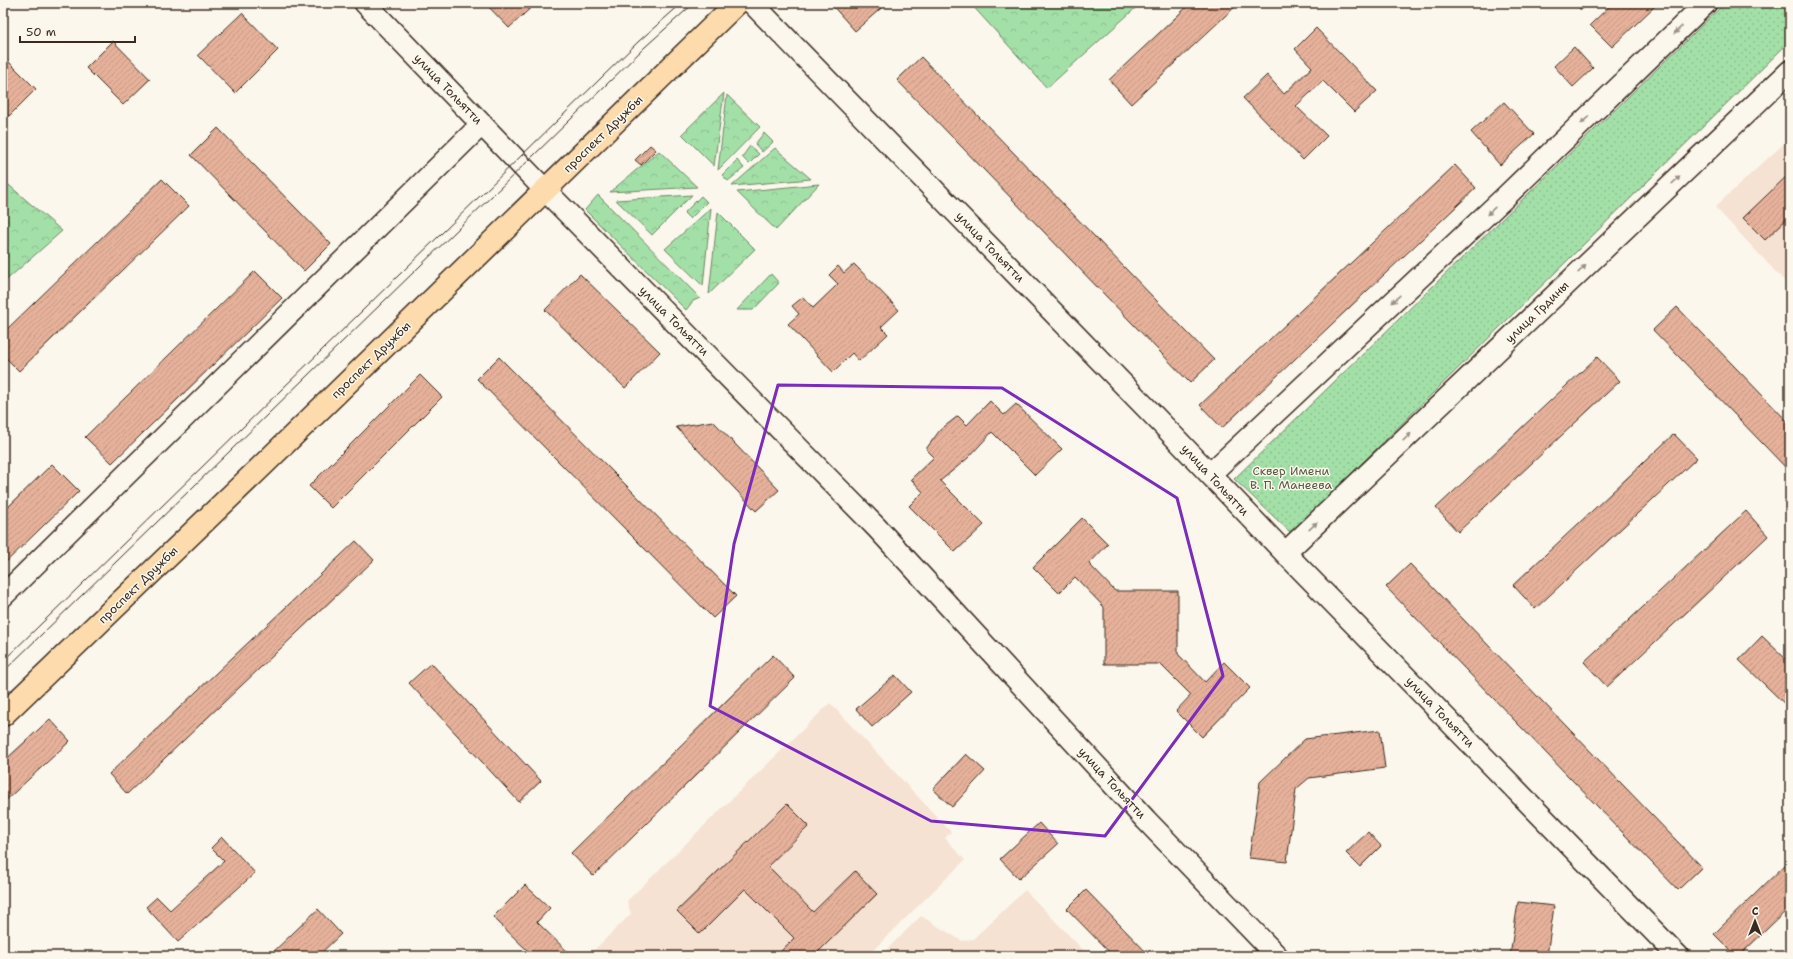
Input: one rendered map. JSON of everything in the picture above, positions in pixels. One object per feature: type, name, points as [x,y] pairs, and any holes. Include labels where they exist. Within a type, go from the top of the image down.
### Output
[{"type":"main road","name":"проспект Дружбы","points":[[3,715],[266,463],[737,3]]},
{"type":"street","name":"улица Тольятти","points":[[365,3],[545,190],[877,528],[1146,820],[1277,956]]},
{"type":"street","name":"улица Тольятти","points":[[752,3],[1210,474],[1284,553],[1678,956]]},
{"type":"street","points":[[1210,474],[1508,195],[1706,3]]},
{"type":"street","name":"улица Грдины","points":[[1284,553],[1790,71]]},
{"type":"street","points":[[3,596],[482,124]]},
{"type":"highlighted area","points":[[778,385],[1002,388],[1177,498],[1223,676],[1105,836],[931,821],[710,706],[734,544]]},
{"type":"shaded area","points":[[1790,138],[1790,287],[1715,207]]},
{"type":"shaded area","points":[[830,703],[951,832],[945,838],[965,860],[867,956],[588,956],[631,914],[627,901]]},
{"type":"shaded area","points":[[1025,890],[1089,956],[880,956],[921,916],[962,941],[973,939]]},
{"type":"green space","points":[[970,3],[1141,3],[1047,88]]},
{"type":"green space","name":"Сквер Имени В. П. Манеева","points":[[1725,3],[1790,3],[1790,41],[1291,533],[1234,479]]},
{"type":"green space","points":[[724,93],[714,166],[682,134]]},
{"type":"green space","points":[[727,95],[760,127],[718,170]]},
{"type":"green space","points":[[764,133],[773,142],[762,152],[755,144]]},
{"type":"green space","points":[[750,146],[759,154],[749,164],[742,157]]},
{"type":"green space","points":[[775,148],[811,179],[732,186]]},
{"type":"green space","points":[[659,151],[697,187],[610,192]]},
{"type":"green space","points":[[737,160],[744,168],[728,181],[722,175]]},
{"type":"green space","points":[[3,180],[62,231],[3,283]]},
{"type":"green space","points":[[819,184],[776,230],[737,192]]},
{"type":"green space","points":[[598,195],[700,298],[693,301],[686,310],[585,210]]},
{"type":"green space","points":[[692,195],[652,235],[616,200]]},
{"type":"green space","points":[[701,196],[707,202],[690,219],[684,213]]},
{"type":"green space","points":[[711,208],[703,286],[665,249]]},
{"type":"green space","points":[[718,212],[755,249],[709,294]]},
{"type":"green space","points":[[771,274],[779,283],[753,310],[737,310]]},
{"type":"building","points":[[485,3],[536,3],[509,28]]},
{"type":"building","points":[[830,3],[887,3],[855,31]]},
{"type":"building","points":[[1191,3],[1239,3],[1131,104],[1109,80]]},
{"type":"building","points":[[1574,3],[1589,3],[1581,10]]},
{"type":"building","points":[[1613,3],[1658,3],[1612,47],[1590,25]]},
{"type":"building","points":[[242,13],[278,50],[235,93],[198,55]]},
{"type":"building","points":[[1316,28],[1377,91],[1354,112],[1323,81],[1296,106],[1327,136],[1303,160],[1243,98],[1267,75],[1284,94],[1312,67],[1295,49]]},
{"type":"building","points":[[113,41],[150,79],[123,105],[86,68]]},
{"type":"building","points":[[1574,47],[1593,68],[1573,87],[1554,66]]},
{"type":"building","points":[[3,56],[36,89],[9,116],[3,110]]},
{"type":"building","points":[[921,57],[1214,360],[1190,383],[897,80]]},
{"type":"building","points":[[1504,102],[1534,134],[1500,165],[1471,132]]},
{"type":"building","points":[[218,128],[331,244],[304,271],[191,155]]},
{"type":"building","points":[[650,145],[656,150],[641,165],[635,160]]},
{"type":"building","points":[[1455,165],[1476,188],[1222,428],[1200,405]]},
{"type":"building","points":[[1790,173],[1790,216],[1765,240],[1743,218]]},
{"type":"building","points":[[162,179],[189,206],[19,371],[3,355],[3,333]]},
{"type":"building","points":[[854,264],[899,310],[881,327],[888,334],[859,361],[852,353],[833,372],[788,324],[799,314],[792,306],[803,297],[813,308],[838,284],[829,275],[838,266],[844,273]]},
{"type":"building","points":[[255,271],[282,298],[112,463],[85,437]]},
{"type":"building","points":[[580,274],[660,352],[625,388],[545,310]]},
{"type":"building","points":[[1677,307],[1790,424],[1790,472],[1653,330]]},
{"type":"building","points":[[499,357],[736,596],[713,618],[477,379]]},
{"type":"building","points":[[1597,357],[1620,381],[1458,532],[1436,508]]},
{"type":"building","points":[[420,375],[442,397],[331,508],[309,486]]},
{"type":"building","points":[[990,401],[1004,415],[1016,404],[1062,449],[1035,475],[992,432],[968,458],[940,481],[984,525],[955,552],[909,506],[923,492],[911,479],[934,457],[926,449],[940,430],[958,416],[967,425]]},
{"type":"building","points":[[713,421],[779,490],[756,511],[676,427]]},
{"type":"building","points":[[1674,434],[1697,458],[1535,609],[1513,585]]},
{"type":"building","points":[[52,464],[79,491],[3,565],[3,512]]},
{"type":"building","points":[[1746,511],[1768,536],[1607,687],[1584,662]]},
{"type":"building","points":[[1082,518],[1108,544],[1089,564],[1115,591],[1178,591],[1178,654],[1205,682],[1224,662],[1250,688],[1202,737],[1176,711],[1191,695],[1160,664],[1104,664],[1104,607],[1075,577],[1059,593],[1033,567]]},
{"type":"building","points":[[356,541],[374,560],[127,794],[109,774]]},
{"type":"building","points":[[1410,564],[1702,867],[1678,890],[1386,587]]},
{"type":"building","points":[[1762,636],[1790,663],[1790,709],[1739,660]]},
{"type":"building","points":[[773,655],[795,678],[593,876],[571,853]]},
{"type":"building","points":[[431,663],[541,781],[519,802],[409,683]]},
{"type":"building","points":[[895,675],[911,692],[872,727],[856,709]]},
{"type":"building","points":[[50,719],[70,741],[3,803],[3,762]]},
{"type":"building","points":[[1380,730],[1385,768],[1309,778],[1296,789],[1287,862],[1249,858],[1260,782],[1305,739]]},
{"type":"building","points":[[966,754],[985,771],[952,807],[933,789]]},
{"type":"building","points":[[787,804],[809,826],[768,866],[813,912],[855,871],[877,894],[814,956],[776,956],[794,938],[745,889],[700,934],[677,911]]},
{"type":"building","points":[[1039,823],[1058,844],[1019,879],[1000,859]]},
{"type":"building","points":[[1368,832],[1381,846],[1360,867],[1346,853]]},
{"type":"building","points":[[222,837],[255,873],[178,942],[146,907],[157,897],[170,910],[224,861],[211,848]]},
{"type":"building","points":[[1790,860],[1790,907],[1739,956],[1736,956],[1714,934]]},
{"type":"building","points":[[525,885],[550,908],[537,922],[572,956],[533,956],[493,917]]},
{"type":"building","points":[[1086,890],[1150,956],[1113,956],[1067,909]]},
{"type":"building","points":[[1518,902],[1554,906],[1547,956],[1510,956]]},
{"type":"building","points":[[318,909],[341,934],[318,956],[269,956]]},
{"type":"building","points":[[3,947],[11,956],[3,956]]},
{"type":"tram line","points":[[3,661],[639,41],[682,3]]},
{"type":"tram line","points":[[3,672],[645,47],[694,3]]}]
